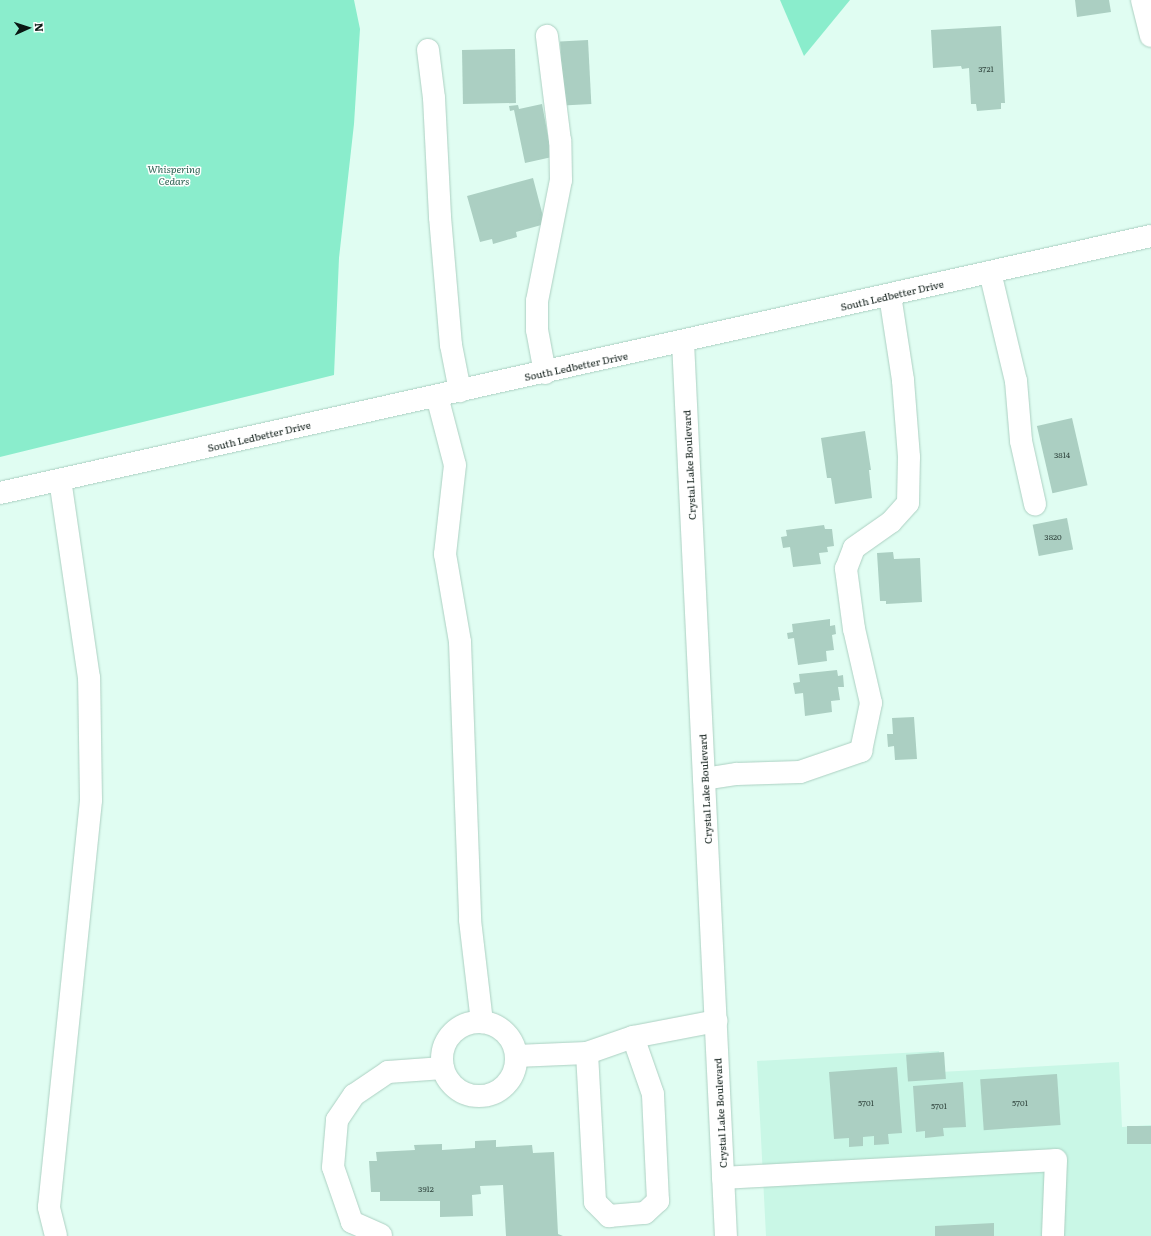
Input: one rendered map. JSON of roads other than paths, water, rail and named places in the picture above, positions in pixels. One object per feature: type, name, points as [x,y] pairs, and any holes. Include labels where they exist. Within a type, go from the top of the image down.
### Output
[{"type":"street","points":[[1142,0],[1151,36]]},
{"type":"street","points":[[545,373],[537,330],[537,301],[561,180],[560,141],[546,36]]},
{"type":"street","points":[[428,50],[434,98],[440,217],[451,345],[460,391]]},
{"type":"street","name":"South Ledbetter Drive","points":[[0,494],[1151,236]]},
{"type":"street","points":[[990,272],[1016,380],[1021,441],[1035,504]]},
{"type":"street","points":[[704,779],[737,774],[800,772],[861,751],[870,703],[854,628],[846,569],[854,548],[891,522],[908,503],[909,457],[903,380],[890,295]]},
{"type":"street","name":"Crystal Lake Boulevard","points":[[683,342],[726,1236]]},
{"type":"street","points":[[437,396],[455,465],[446,554],[460,642],[470,920],[482,1022]]},
{"type":"street","points":[[56,1236],[49,1207],[90,800],[89,678],[60,480]]},
{"type":"street","points":[[516,1056],[587,1053],[633,1037],[716,1021]]},
{"type":"street","points":[[482,1022],[492,1024],[505,1033],[514,1046],[516,1056],[515,1068],[510,1080],[491,1095],[478,1097],[456,1089],[447,1079],[442,1068],[442,1056],[450,1034],[460,1027],[482,1022]]},
{"type":"street","points":[[587,1053],[595,1202],[609,1216],[645,1213],[658,1201],[653,1094],[633,1037]]},
{"type":"street","points":[[381,1235],[352,1222],[332,1167],[337,1120],[354,1095],[388,1072],[442,1068]]},
{"type":"street","points":[[724,1178],[1056,1160],[1053,1236]]},
{"type":"park label","name":"Whispering Cedars","points":[[174,174]]}]
